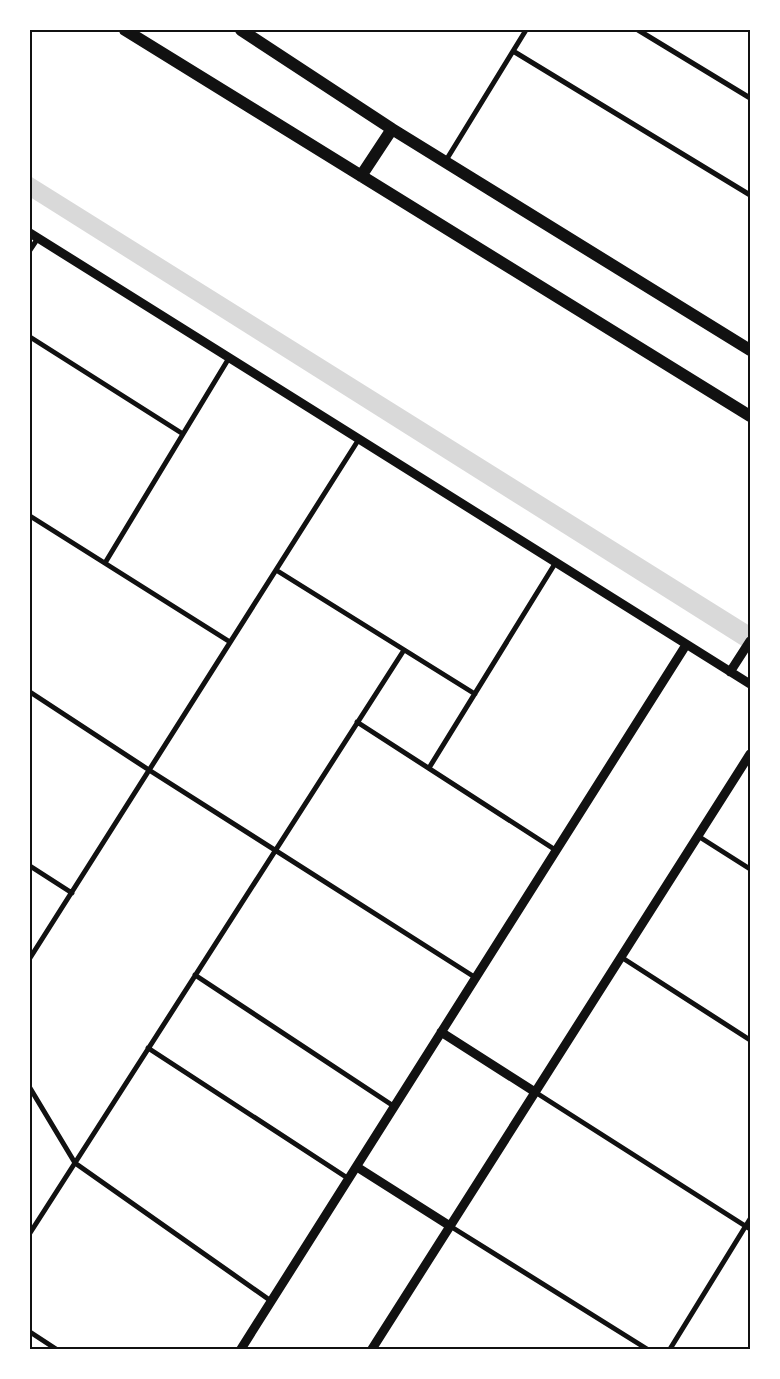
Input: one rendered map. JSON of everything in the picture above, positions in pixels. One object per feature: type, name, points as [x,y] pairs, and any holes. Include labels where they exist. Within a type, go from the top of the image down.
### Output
[{"type":"main road","points":[[125,30],[750,416]]},
{"type":"main road","points":[[241,30],[392,129],[750,350]]},
{"type":"main road","points":[[361,176],[392,129]]},
{"type":"street","points":[[445,162],[526,30]]},
{"type":"street","points":[[638,30],[750,98]]},
{"type":"street","points":[[512,51],[750,195]]},
{"type":"street","points":[[30,250],[34,236],[750,684]]},
{"type":"street","points":[[30,337],[182,434]]},
{"type":"street","points":[[105,563],[229,358]]},
{"type":"street","points":[[30,958],[359,439]]},
{"type":"street","points":[[30,516],[230,642]]},
{"type":"street","points":[[429,768],[556,562]]},
{"type":"street","points":[[276,570],[475,694]]},
{"type":"street","points":[[730,672],[750,641]]},
{"type":"street","points":[[241,1349],[686,645]]},
{"type":"street","points":[[30,1233],[404,650]]},
{"type":"street","points":[[30,692],[476,978]]},
{"type":"street","points":[[357,722],[557,851]]},
{"type":"street","points":[[373,1348],[750,754]]},
{"type":"street","points":[[698,836],[750,869]]},
{"type":"street","points":[[30,866],[72,893]]},
{"type":"street","points":[[621,957],[750,1040]]},
{"type":"street","points":[[195,975],[395,1106]]},
{"type":"street","points":[[441,1032],[748,1227]]},
{"type":"street","points":[[148,1048],[349,1179]]},
{"type":"street","points":[[30,1088],[76,1163],[271,1301]]},
{"type":"street","points":[[357,1167],[647,1349]]},
{"type":"street","points":[[670,1349],[748,1227],[750,1219]]},
{"type":"street","points":[[30,1332],[48,1347],[56,1349]]},
{"type":"shaded area","points":[[30,176],[750,626],[750,651],[30,197]]}]
